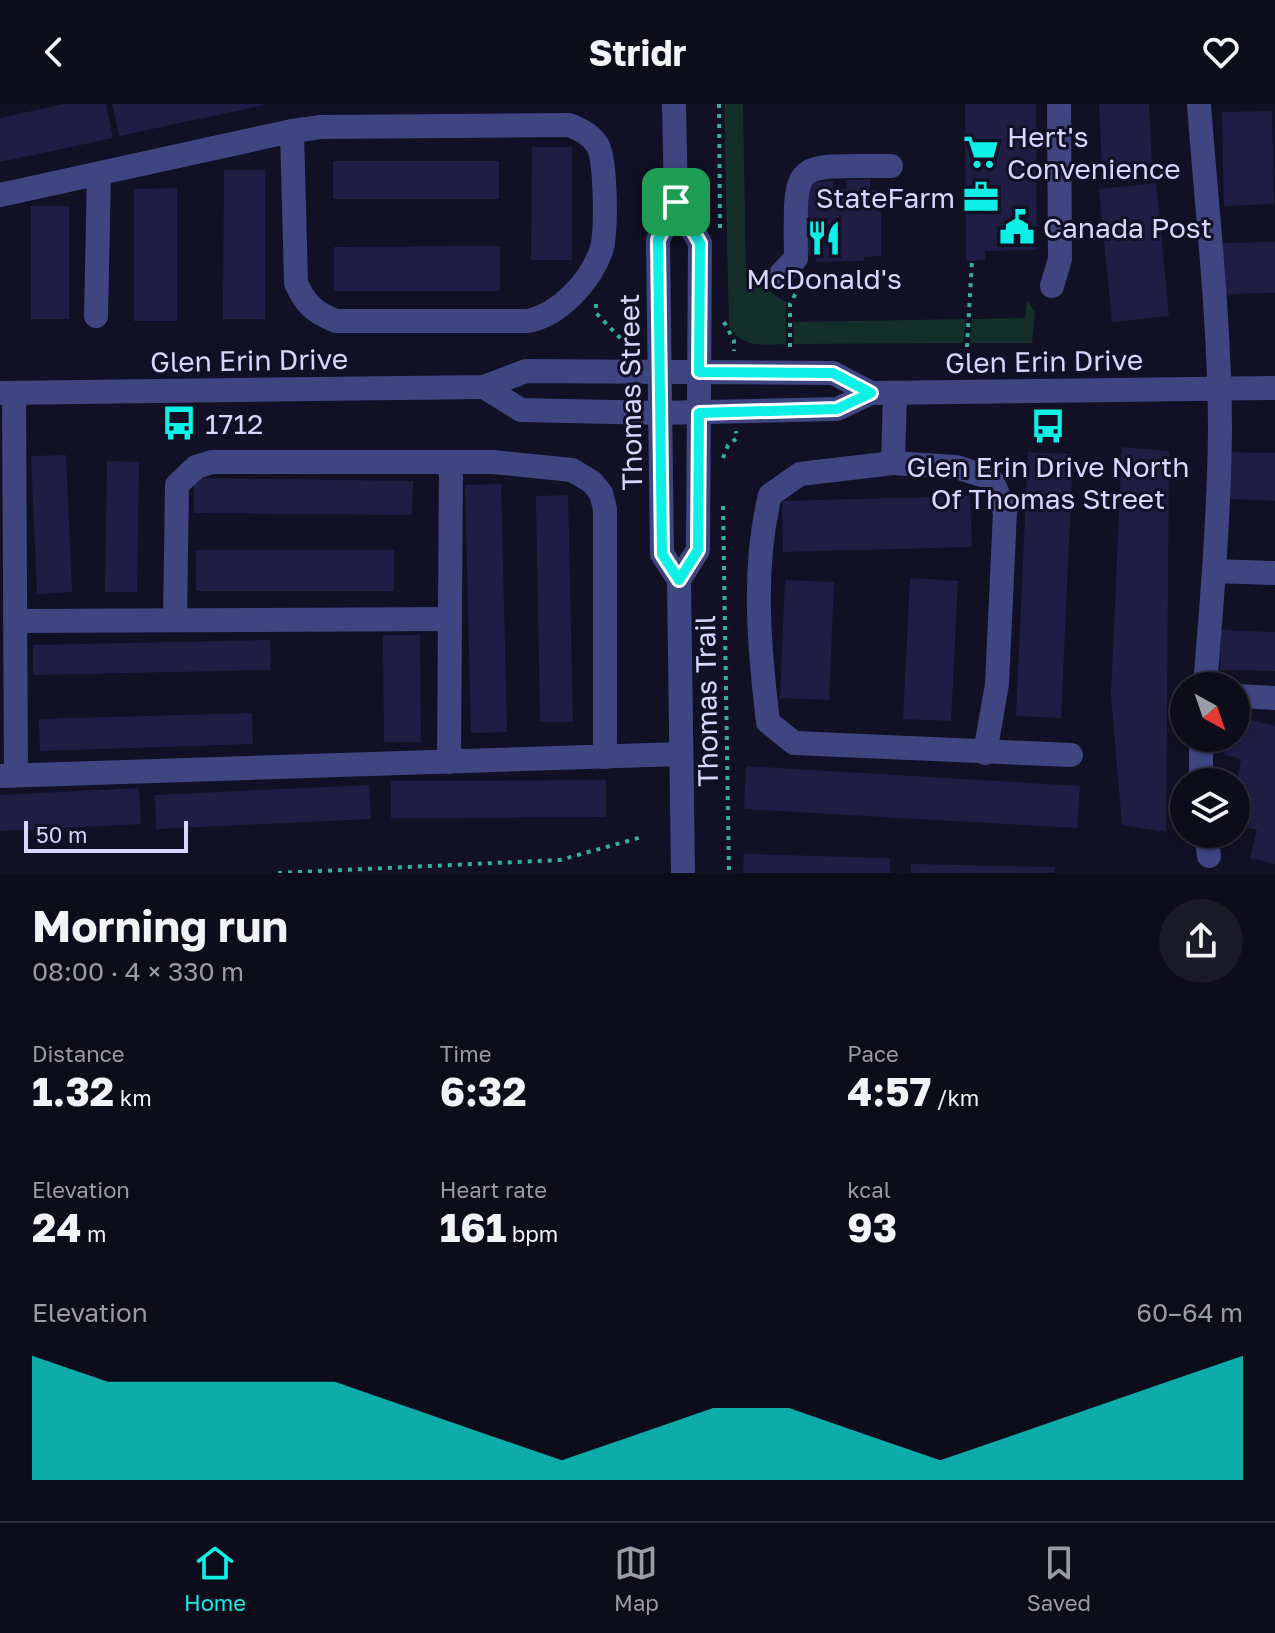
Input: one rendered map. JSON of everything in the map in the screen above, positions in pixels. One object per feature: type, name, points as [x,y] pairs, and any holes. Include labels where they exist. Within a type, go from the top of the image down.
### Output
[{"type":"street","name":"Thomas Street","points":[[674,104],[676,202],[658,240],[660,413],[662,554],[679,580],[683,873]]},
{"type":"street","points":[[1052,286],[1060,259],[1059,104]]},
{"type":"street","points":[[1199,104],[1219,389],[1214,571],[1206,672]]},
{"type":"street","name":"Glen Erin Drive","points":[[0,195],[292,131],[425,114],[569,125],[594,140],[602,158],[603,248],[558,310],[528,321],[336,321],[317,314],[303,300],[296,283],[292,131]]},
{"type":"street","points":[[791,278],[796,258],[795,188],[803,175],[818,166],[891,166]]},
{"type":"street","points":[[96,316],[99,174]]},
{"type":"street","name":"Thomas Street","points":[[676,202],[700,243],[698,550],[679,580]]},
{"type":"street","name":"Glen Erin Drive","points":[[681,754],[8,776],[15,621],[7,393],[484,387],[526,371],[833,373],[871,393]]},
{"type":"street","name":"Glen Erin Drive","points":[[484,387],[521,410],[660,413],[837,409],[871,393],[1275,388]]},
{"type":"street","points":[[893,463],[895,393]]},
{"type":"street","points":[[175,620],[177,485],[196,467],[212,462],[493,462],[572,470],[592,482],[601,493],[605,509],[605,757]]},
{"type":"street","points":[[985,753],[997,684],[1005,512],[993,482],[985,476],[956,467],[893,463],[800,474],[770,495],[762,531],[758,632],[768,722],[794,743],[985,753],[1071,755]]},
{"type":"street","points":[[449,762],[451,464]]},
{"type":"street","points":[[1214,571],[1275,573]]},
{"type":"street","points":[[15,621],[450,619]]},
{"type":"street","points":[[1250,697],[1275,698]]},
{"type":"path","points":[[719,104],[720,244]]},
{"type":"path","points":[[967,347],[972,260]]},
{"type":"path","points":[[790,347],[791,278]]},
{"type":"path","points":[[596,300],[596,313],[627,345]]},
{"type":"path","points":[[723,316],[734,341]]},
{"type":"path","points":[[723,462],[728,445],[737,438]]},
{"type":"path","name":"Thomas Trail","points":[[723,494],[729,873]]},
{"type":"path","points":[[278,873],[560,860],[642,837]]},
{"type":"green space","points":[[724,104],[743,104],[746,279],[761,279],[773,294],[786,302],[786,344],[747,342],[729,327]]},
{"type":"green space","points":[[1027,300],[1035,312],[1032,343],[970,343],[972,319],[1025,318]]},
{"type":"green space","points":[[966,319],[963,343],[794,344],[793,322]]},
{"type":"building","points":[[64,104],[106,104],[113,138],[0,162],[0,118]]},
{"type":"building","points":[[112,104],[264,104],[264,105],[119,136]]},
{"type":"building","points":[[965,104],[1036,104],[1037,250],[985,251],[985,260],[966,261]]},
{"type":"building","points":[[1099,104],[1149,104],[1152,164],[1102,166]]},
{"type":"building","points":[[1272,111],[1274,204],[1224,206],[1222,112]]},
{"type":"building","points":[[532,147],[572,147],[572,260],[531,260]]},
{"type":"building","points":[[333,161],[499,161],[499,199],[333,199]]},
{"type":"building","points":[[224,170],[265,170],[265,319],[223,319]]},
{"type":"building","points":[[870,179],[870,190],[881,190],[881,256],[864,257],[864,261],[816,262],[816,256],[802,256],[809,182],[833,181],[833,189],[847,189],[846,180]]},
{"type":"building","points":[[1156,183],[1169,316],[1112,322],[1099,189]]},
{"type":"building","points":[[177,188],[177,321],[134,321],[134,189]]},
{"type":"building","points":[[31,206],[69,206],[69,319],[31,319]]},
{"type":"building","points":[[1275,242],[1275,293],[1223,294],[1222,243]]},
{"type":"building","points":[[500,246],[500,291],[334,291],[334,247]]},
{"type":"building","points":[[1122,447],[1169,451],[1166,832],[1122,825],[1111,695]]},
{"type":"building","points":[[1028,452],[1073,454],[1061,718],[1016,716]]},
{"type":"building","points":[[1230,452],[1275,453],[1275,501],[1228,499]]},
{"type":"building","points":[[66,455],[72,592],[37,594],[31,456]]},
{"type":"building","points":[[107,461],[139,462],[137,592],[105,592]]},
{"type":"building","points":[[194,478],[413,481],[412,515],[194,513]]},
{"type":"building","points":[[501,484],[507,732],[471,733],[465,485]]},
{"type":"building","points":[[568,495],[573,722],[540,722],[536,496]]},
{"type":"building","points":[[970,496],[972,547],[783,552],[782,501]]},
{"type":"building","points":[[196,550],[394,550],[394,591],[196,591]]},
{"type":"building","points":[[910,578],[958,581],[951,721],[903,719]]},
{"type":"building","points":[[785,580],[834,582],[829,700],[780,698]]},
{"type":"building","points":[[1221,630],[1275,632],[1275,671],[1220,670]]},
{"type":"building","points":[[383,635],[420,635],[421,742],[384,742]]},
{"type":"building","points":[[270,640],[271,670],[33,675],[33,645]]},
{"type":"building","points":[[252,713],[253,744],[40,751],[39,719]]},
{"type":"building","points":[[1250,720],[1275,726],[1275,864],[1250,858],[1257,830],[1250,828],[1250,768],[1240,768],[1241,759],[1224,755],[1225,752],[1250,752]]},
{"type":"building","points":[[746,766],[1080,786],[1077,828],[744,809]]},
{"type":"building","points":[[606,780],[606,817],[391,818],[391,781]]},
{"type":"building","points":[[369,785],[371,819],[156,829],[155,795]]},
{"type":"building","points":[[139,788],[141,824],[0,831],[0,795]]},
{"type":"building","points":[[744,854],[890,858],[890,873],[743,873]]},
{"type":"building","points":[[911,864],[1055,867],[1055,873],[911,873]]},
{"type":"place","name":"Hert's Convenience","points":[[981,152]]},
{"type":"place","name":"StateFarm","points":[[981,197]]},
{"type":"place","name":"Canada Post","points":[[1017,227]]},
{"type":"place","name":"McDonald's","points":[[824,238]]},
{"type":"place","name":"1712","points":[[179,423]]},
{"type":"place","name":"Glen Erin Drive North Of Thomas Street","points":[[1048,426]]},
{"type":"route","points":[[676,202],[700,243],[699,372],[833,373],[871,393],[837,409],[699,413],[698,550],[679,580],[662,554],[658,240],[676,202]]}]
